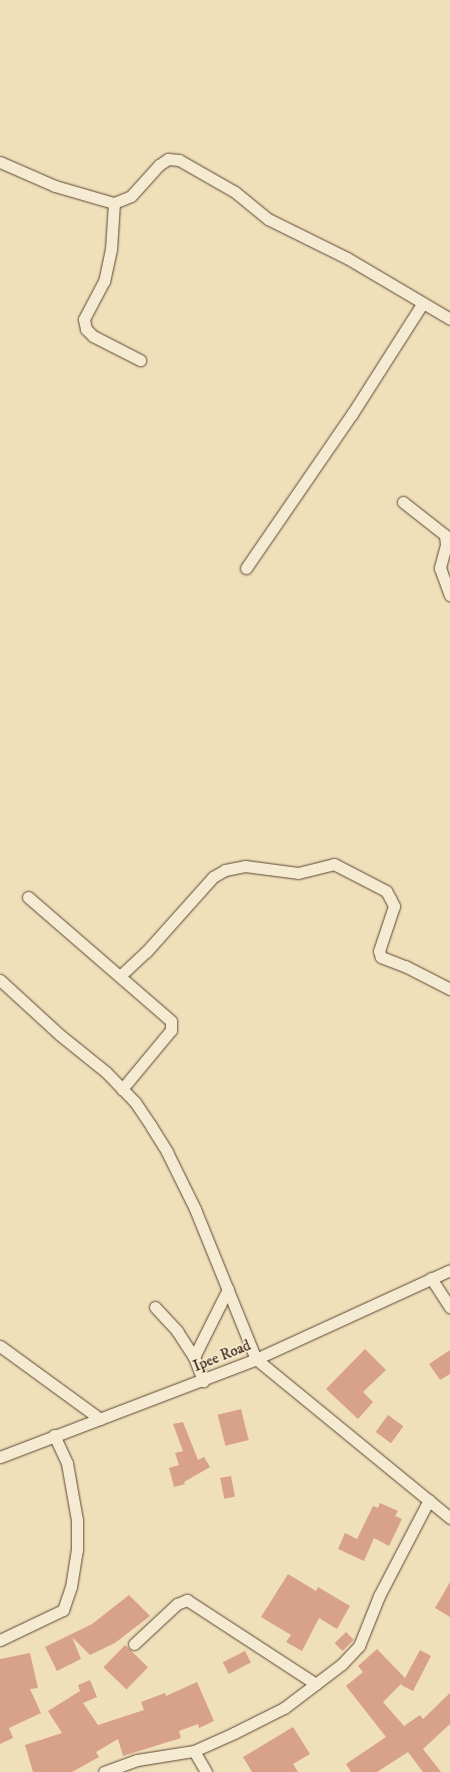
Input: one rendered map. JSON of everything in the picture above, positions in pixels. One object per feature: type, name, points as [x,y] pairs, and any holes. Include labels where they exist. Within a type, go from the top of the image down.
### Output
[{"type":"street","points":[[0,162],[55,186],[114,203],[131,196],[159,164],[168,159],[179,160],[235,192],[268,220],[347,258],[422,304],[450,319]]},
{"type":"street","points":[[114,203],[111,249],[104,281],[84,319],[86,329],[93,336],[140,360]]},
{"type":"street","points":[[246,568],[352,414],[422,304]]},
{"type":"street","points":[[403,502],[445,535],[446,545],[440,568],[450,595]]},
{"type":"street","points":[[121,975],[146,952],[213,877],[225,870],[244,866],[298,873],[334,864],[382,889],[390,898],[394,906],[393,913],[379,951],[381,957],[405,966],[450,990]]},
{"type":"street","points":[[28,897],[59,927],[121,975],[171,1021],[171,1030],[122,1089]]},
{"type":"street","points":[[0,980],[135,1102],[167,1152],[195,1209],[256,1359],[450,1518]]},
{"type":"street","name":"Ipee Road","points":[[0,1457],[54,1435],[202,1381],[256,1359],[450,1270]]},
{"type":"street","points":[[431,1278],[450,1307]]},
{"type":"street","points":[[194,1356],[228,1289]]},
{"type":"street","points":[[155,1307],[177,1331],[194,1356],[202,1381]]},
{"type":"street","points":[[0,1346],[100,1419]]},
{"type":"street","points":[[0,1640],[63,1610],[71,1588],[77,1550],[77,1520],[67,1463],[54,1435]]},
{"type":"street","points":[[104,1772],[137,1760],[194,1751],[284,1708],[342,1664],[359,1646],[379,1596],[429,1500]]},
{"type":"street","points":[[134,1644],[177,1604],[187,1600],[316,1684]]},
{"type":"street","points":[[194,1751],[206,1772]]},
{"type":"building","points":[[365,1349],[386,1370],[363,1392],[373,1402],[358,1419],[326,1389]]},
{"type":"building","points":[[450,1350],[450,1374],[440,1380],[429,1364]]},
{"type":"building","points":[[241,1409],[249,1440],[225,1446],[218,1415]]},
{"type":"building","points":[[388,1415],[403,1426],[391,1443],[376,1432]]},
{"type":"building","points":[[183,1422],[198,1460],[204,1457],[210,1467],[184,1482],[185,1484],[174,1487],[169,1468],[179,1465],[175,1453],[183,1451],[173,1424]]},
{"type":"building","points":[[231,1476],[235,1497],[224,1499],[220,1478]]},
{"type":"building","points":[[380,1503],[398,1511],[395,1516],[402,1519],[389,1546],[374,1538],[364,1561],[338,1549],[345,1533],[357,1539],[373,1506],[378,1508]]},
{"type":"building","points":[[288,1574],[316,1591],[318,1587],[350,1606],[337,1629],[319,1618],[302,1651],[286,1642],[291,1635],[261,1617]]},
{"type":"building","points":[[450,1582],[450,1617],[435,1608]]},
{"type":"building","points":[[129,1595],[150,1616],[115,1643],[90,1655],[72,1637],[81,1659],[57,1671],[45,1647],[92,1624]]},
{"type":"building","points":[[346,1632],[354,1640],[342,1651],[335,1643]]},
{"type":"building","points":[[125,1645],[148,1667],[126,1690],[103,1667]]},
{"type":"building","points":[[377,1649],[405,1678],[420,1650],[431,1656],[413,1691],[401,1685],[402,1683],[383,1702],[404,1726],[420,1715],[423,1719],[450,1693],[450,1724],[423,1749],[441,1772],[423,1772],[408,1752],[377,1772],[351,1772],[346,1764],[386,1737],[346,1686],[363,1672],[358,1666]]},
{"type":"building","points":[[245,1651],[251,1663],[229,1674],[223,1662]]},
{"type":"building","points":[[30,1653],[38,1688],[30,1689],[41,1713],[9,1728],[13,1738],[0,1744],[0,1659]]},
{"type":"building","points":[[90,1680],[97,1697],[83,1703],[98,1725],[144,1710],[141,1702],[165,1693],[166,1696],[197,1682],[214,1721],[199,1728],[198,1724],[179,1731],[181,1738],[123,1756],[118,1739],[96,1752],[99,1757],[72,1772],[33,1772],[25,1745],[62,1733],[48,1711],[80,1691],[78,1685]]},
{"type":"building","points":[[293,1727],[310,1754],[293,1764],[298,1772],[252,1772],[243,1757]]}]
